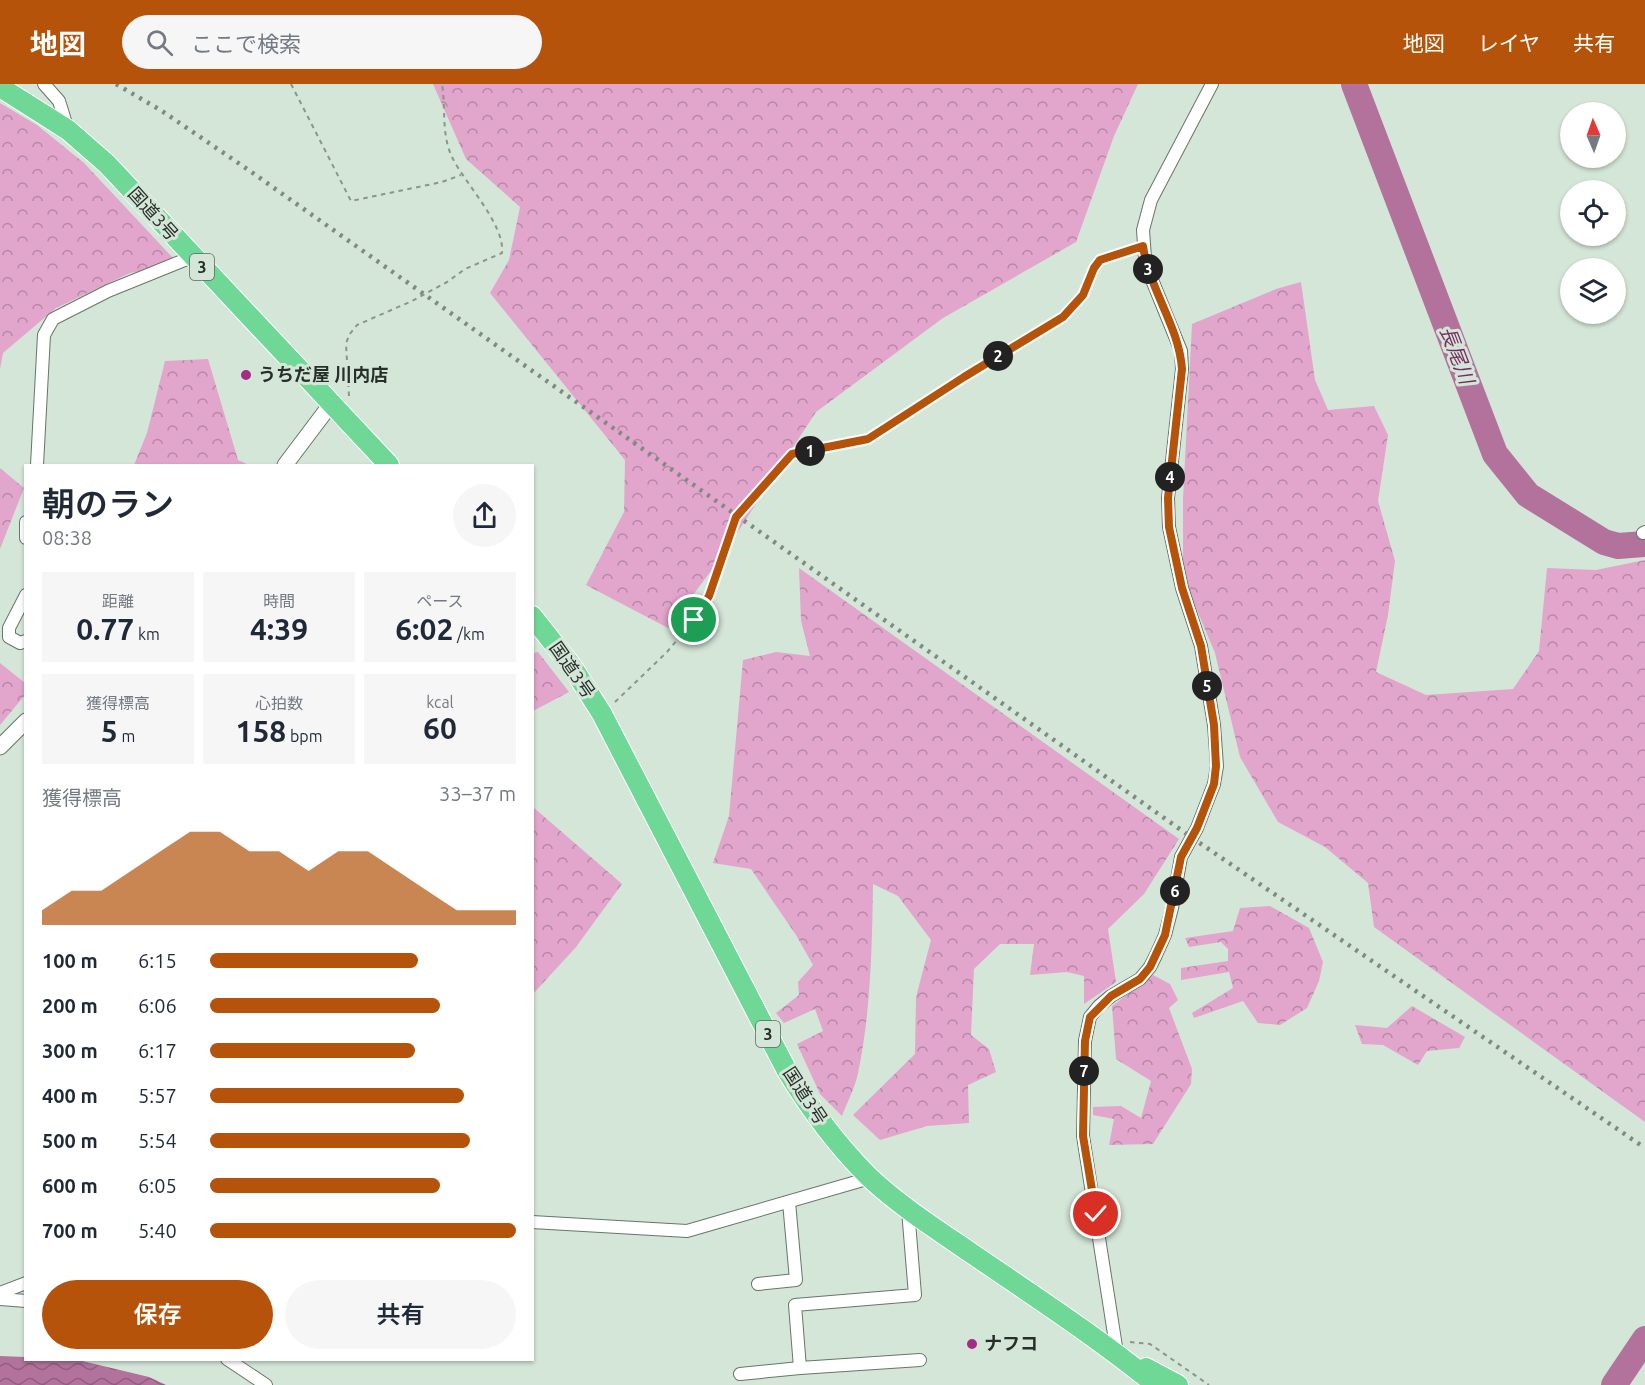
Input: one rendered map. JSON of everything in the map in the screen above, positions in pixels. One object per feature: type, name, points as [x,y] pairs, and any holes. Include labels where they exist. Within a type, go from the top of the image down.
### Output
[{"type":"highway","name":"国道3号","points":[[0,87],[68,130],[107,164],[388,464]]},
{"type":"highway","name":"国道3号","points":[[534,619],[573,668],[602,714],[796,1085],[816,1117],[870,1178],[908,1210],[1117,1353],[1156,1385]]},
{"type":"highway","name":"国道3号","points":[[1117,1353],[1178,1385]]},
{"type":"street","points":[[44,84],[59,101],[68,130]]},
{"type":"street","points":[[1117,1353],[1083,1136],[1085,1041],[1090,1017],[1099,1006],[1140,979],[1156,955],[1165,935],[1172,908],[1181,857],[1197,828],[1214,784],[1216,766],[1214,725],[1201,646],[1182,588],[1169,527],[1168,498],[1182,369],[1181,351],[1148,270],[1143,246],[1143,230],[1151,200],[1212,84]]},
{"type":"street","points":[[37,464],[44,335],[53,319],[108,291],[192,257]]},
{"type":"street","points":[[286,464],[331,404]]},
{"type":"street","points":[[24,599],[9,628],[9,637],[20,643],[24,642]]},
{"type":"street","points":[[0,747],[24,723]]},
{"type":"street","points":[[534,1222],[687,1231],[870,1178]]},
{"type":"street","points":[[758,1284],[796,1280],[789,1202]]},
{"type":"street","points":[[800,1368],[795,1305],[915,1295],[908,1210]]},
{"type":"street","points":[[0,1293],[24,1284]]},
{"type":"street","points":[[0,1299],[24,1301]]},
{"type":"street","points":[[740,1374],[920,1360]]},
{"type":"street","points":[[230,1361],[266,1385]]},
{"type":"path","points":[[291,84],[351,201],[442,182],[461,175]]},
{"type":"path","points":[[346,420],[349,400],[346,344],[349,335],[357,325],[412,301],[447,282],[465,269],[502,253],[499,230],[461,175],[450,154],[445,133],[442,84]]},
{"type":"path","points":[[602,714],[667,652],[694,620],[709,596],[736,517],[792,454],[868,439],[1063,317],[1083,295],[1094,268],[1100,260],[1143,246]]},
{"type":"green space","points":[[433,84],[1138,84],[1114,136],[1076,242],[943,318],[816,412],[720,559],[668,628],[586,585],[624,512],[625,460],[490,293],[509,260],[520,207],[466,159]]},
{"type":"green space","points":[[0,103],[37,125],[84,163],[173,258],[142,271],[130,273],[56,308],[3,353],[0,369]]},
{"type":"green space","points":[[1301,282],[1315,380],[1328,410],[1374,406],[1388,435],[1378,501],[1395,561],[1388,615],[1376,672],[1426,695],[1513,689],[1539,651],[1547,568],[1596,570],[1645,560],[1645,1122],[1374,927],[1368,883],[1325,847],[1278,822],[1240,757],[1215,653],[1183,577],[1183,499],[1192,324],[1276,289]]},
{"type":"green space","points":[[208,359],[238,460],[247,464],[134,464],[147,433],[165,361]]},
{"type":"green space","points":[[0,468],[24,488],[0,549]]},
{"type":"green space","points":[[799,568],[1179,839],[1144,894],[1108,929],[1116,982],[1084,1004],[1084,976],[1067,972],[1030,975],[1034,944],[1000,944],[974,969],[971,1035],[989,1049],[996,1072],[968,1085],[969,1123],[927,1126],[880,1140],[853,1115],[915,1054],[916,997],[931,940],[898,896],[873,884],[866,1026],[857,1079],[842,1116],[820,1094],[797,1044],[823,1031],[815,1009],[784,1023],[776,1013],[799,995],[798,982],[813,965],[796,935],[751,869],[713,863],[729,816],[743,660],[776,652],[810,656],[801,621]]},
{"type":"green space","points":[[538,652],[569,692],[534,710],[534,653]]},
{"type":"green space","points":[[0,663],[24,682],[24,696],[0,725]]},
{"type":"green space","points":[[534,808],[622,884],[576,947],[534,993]]},
{"type":"green space","points":[[1270,906],[1309,928],[1323,962],[1319,981],[1307,1008],[1280,1025],[1258,1023],[1243,1001],[1194,1018],[1192,1013],[1233,988],[1229,972],[1181,980],[1181,968],[1228,961],[1228,949],[1221,942],[1189,947],[1185,938],[1233,931],[1240,908]]},
{"type":"green space","points":[[1153,975],[1170,984],[1178,1000],[1169,1008],[1192,1069],[1191,1084],[1153,1144],[1109,1145],[1114,1119],[1093,1115],[1093,1107],[1121,1106],[1141,1118],[1151,1081],[1116,1059],[1112,1006]]},
{"type":"green space","points":[[1412,1006],[1465,1037],[1459,1048],[1427,1051],[1418,1065],[1383,1045],[1362,1044],[1355,1025],[1387,1028]]},
{"type":"water","points":[[0,1356],[24,1357],[24,1361],[82,1361],[149,1377],[166,1385],[0,1385]]},
{"type":"waterway","name":"長尾川","points":[[1354,84],[1495,454],[1528,495],[1604,542],[1618,546],[1645,544]]},
{"type":"waterway","points":[[1614,1385],[1645,1339]]},
{"type":"railway","points":[[116,84],[162,111],[250,171],[1191,837],[1645,1148]]},
{"type":"place","name":"うちだ屋 川内店","points":[[246,375]]},
{"type":"place","name":"ナフコ","points":[[972,1344]]},
{"type":"route","points":[[694,620],[709,596],[736,517],[792,454],[868,439],[1063,317],[1083,295],[1094,268],[1100,260],[1143,246],[1148,270],[1181,351],[1182,369],[1168,498],[1169,527],[1182,588],[1201,646],[1214,725],[1216,766],[1214,784],[1197,828],[1181,857],[1165,935],[1150,967],[1140,979],[1111,996],[1090,1017],[1085,1041],[1083,1136],[1096,1214]]}]
